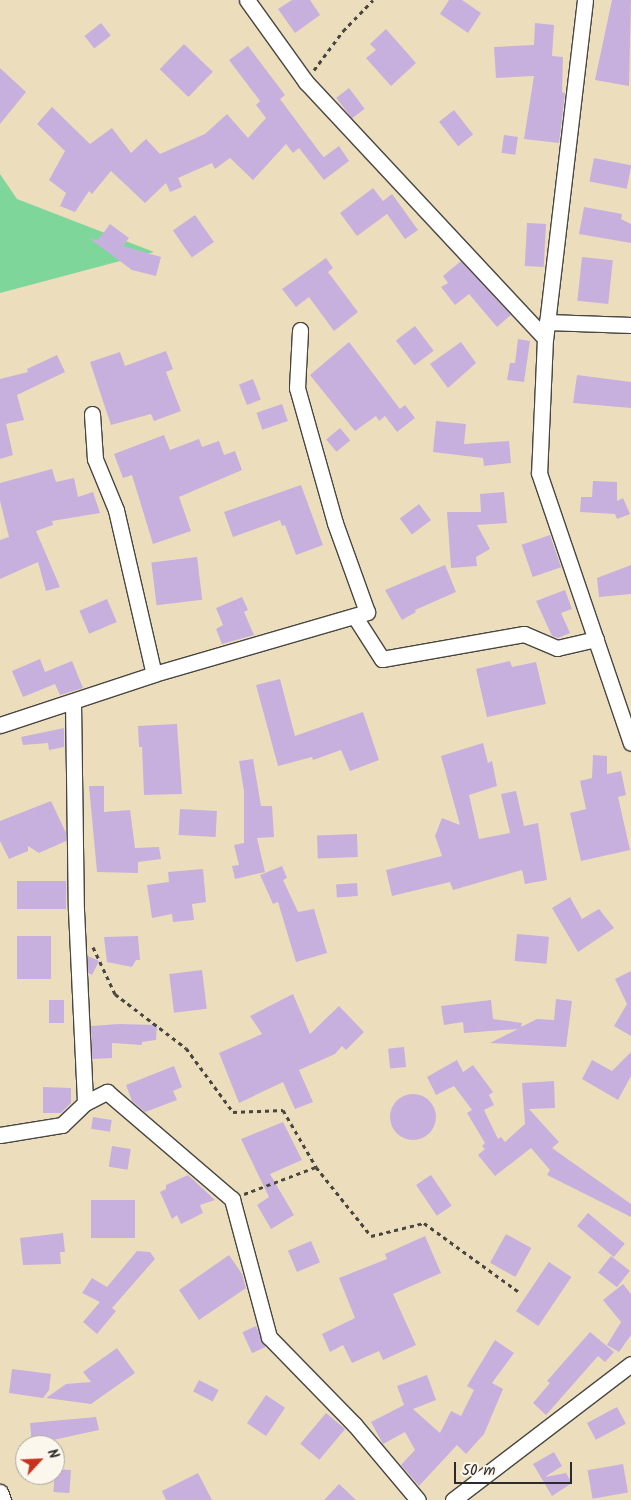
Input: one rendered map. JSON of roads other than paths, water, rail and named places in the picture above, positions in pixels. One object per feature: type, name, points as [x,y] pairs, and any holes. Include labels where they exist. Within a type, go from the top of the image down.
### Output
[{"type":"street","points":[[247,0],[306,82],[545,338]]},
{"type":"street","points":[[585,0],[545,338],[539,473],[631,743]]},
{"type":"street","points":[[547,322],[631,325]]},
{"type":"street","points":[[0,725],[154,674],[367,612],[335,523],[297,388],[300,330]]},
{"type":"street","points":[[92,414],[95,459],[116,510],[154,674]]},
{"type":"street","points":[[355,617],[382,658],[524,634],[557,648],[596,639]]},
{"type":"street","points":[[73,702],[76,910],[85,1103]]},
{"type":"street","points":[[0,1135],[62,1125],[85,1103],[107,1092],[232,1199],[270,1337],[354,1424],[418,1500]]},
{"type":"street","points":[[453,1500],[631,1364]]},
{"type":"street","points":[[0,1492],[3,1500]]}]
